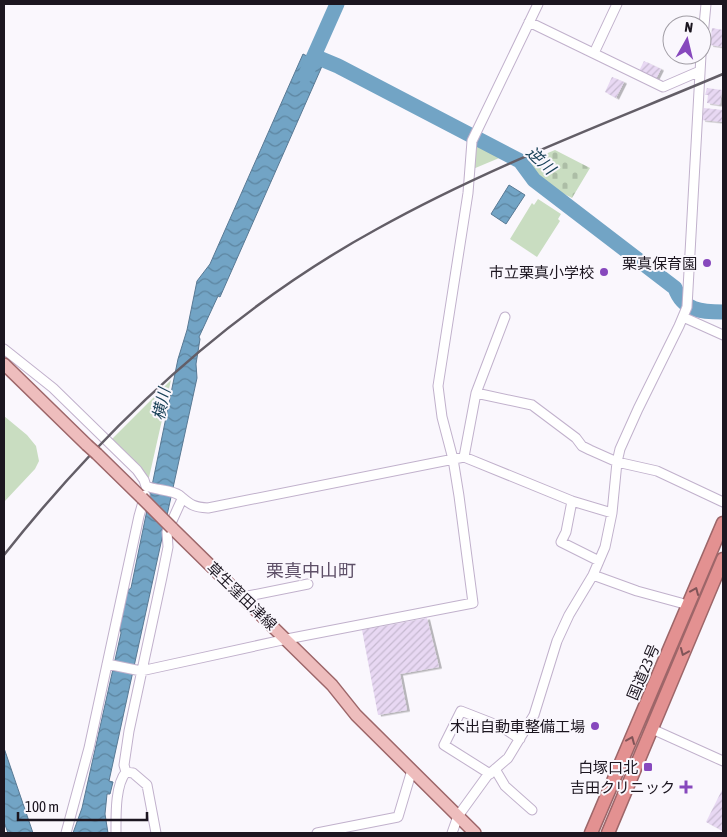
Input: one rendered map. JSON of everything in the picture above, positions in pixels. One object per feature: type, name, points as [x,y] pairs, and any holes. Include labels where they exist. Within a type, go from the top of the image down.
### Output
[{"type":"highway","name":"国道23号","points":[[591,833],[723,523]]},
{"type":"highway","name":"国道23号","points":[[610,833],[723,559]]},
{"type":"main road","name":"草生窪田津線","points":[[4,364],[287,639],[332,685],[356,715],[475,833]]},
{"type":"street","points":[[107,664],[141,671],[287,639],[473,603],[459,496],[442,417],[438,386],[468,193],[474,137],[538,4]]},
{"type":"street","points":[[594,52],[618,4]]},
{"type":"street","points":[[529,22],[663,87],[700,71]]},
{"type":"street","points":[[452,833],[458,816],[492,772],[508,758],[537,706],[557,640],[569,615],[593,575],[606,547],[620,449],[688,303],[700,65]]},
{"type":"street","points":[[464,457],[476,393],[505,317]]},
{"type":"street","points":[[683,317],[723,335]]},
{"type":"street","points":[[4,349],[52,388],[137,470],[148,487],[89,748],[66,833]]},
{"type":"street","points":[[476,393],[532,406],[576,438],[582,446],[617,462],[657,471],[723,502]]},
{"type":"street","points":[[148,487],[180,497],[196,508],[208,508],[464,457],[572,501],[612,513]]},
{"type":"street","points":[[126,772],[124,765],[141,671],[168,548],[167,532],[180,497]]},
{"type":"street","points":[[572,501],[566,532],[561,542],[599,561]]},
{"type":"street","points":[[593,575],[637,591],[681,603]]},
{"type":"street","points":[[243,597],[308,584]]},
{"type":"street","points":[[520,739],[502,727],[461,711],[444,745],[492,772],[532,810]]},
{"type":"street","points":[[652,729],[723,761]]},
{"type":"street","points":[[317,833],[398,817],[412,770]]},
{"type":"street","points":[[116,833],[117,796],[122,776],[126,772]]},
{"type":"street","points":[[126,772],[134,773],[147,785],[156,833]]},
{"type":"green space","points":[[475,141],[504,156],[473,169]]},
{"type":"green space","points":[[555,150],[590,168],[572,198],[540,180],[534,175],[526,162]]},
{"type":"green space","points":[[538,199],[561,214],[558,219],[560,221],[537,257],[510,239],[532,203],[534,205]]},
{"type":"green space","points":[[171,380],[148,482],[112,439]]},
{"type":"green space","points":[[4,416],[27,435],[36,446],[39,461],[35,469],[4,502]]},
{"type":"water","points":[[303,54],[323,64],[220,297],[218,296],[199,337],[196,364],[197,378],[109,781],[113,782],[110,794],[107,794],[105,814],[108,833],[73,833],[82,808],[121,633],[120,628],[127,591],[131,588],[178,359],[187,330],[197,281],[210,264]]},
{"type":"water","points":[[509,185],[525,195],[506,224],[491,214]]},
{"type":"water","points":[[4,748],[33,833],[8,833],[4,822]]},
{"type":"building","points":[[712,28],[723,30],[723,47],[712,45]]},
{"type":"building","points":[[644,61],[661,69],[656,79],[639,71]]},
{"type":"building","points":[[612,77],[624,82],[616,98],[605,92]]},
{"type":"building","points":[[707,88],[722,90],[720,105],[707,103],[708,95],[705,95]]},
{"type":"building","points":[[704,108],[723,110],[722,122],[702,120]]},
{"type":"building","points":[[427,618],[439,667],[400,674],[407,710],[378,715],[362,630]]},
{"type":"building","points":[[723,788],[723,831],[706,822]]},
{"type":"waterway","name":"横川","points":[[305,76],[337,4]]},
{"type":"waterway","name":"逆川","points":[[314,56],[338,66],[520,161],[534,180],[675,288],[678,296],[688,306],[694,309],[723,312]]},
{"type":"railway","points":[[4,555],[85,460],[129,416],[174,373],[272,295],[323,261],[419,207],[548,147],[723,74]]},
{"type":"place","name":"栗真保育園","points":[[707,263]]},
{"type":"place","name":"市立栗真小学校","points":[[604,272]]},
{"type":"place","name":"木出自動車整備工場","points":[[595,726]]},
{"type":"place","name":"白塚口北","points":[[648,767]]},
{"type":"place","name":"吉田クリニック","points":[[686,787]]},
{"type":"district","name":"栗真中山町","points":[[311,570]]}]
